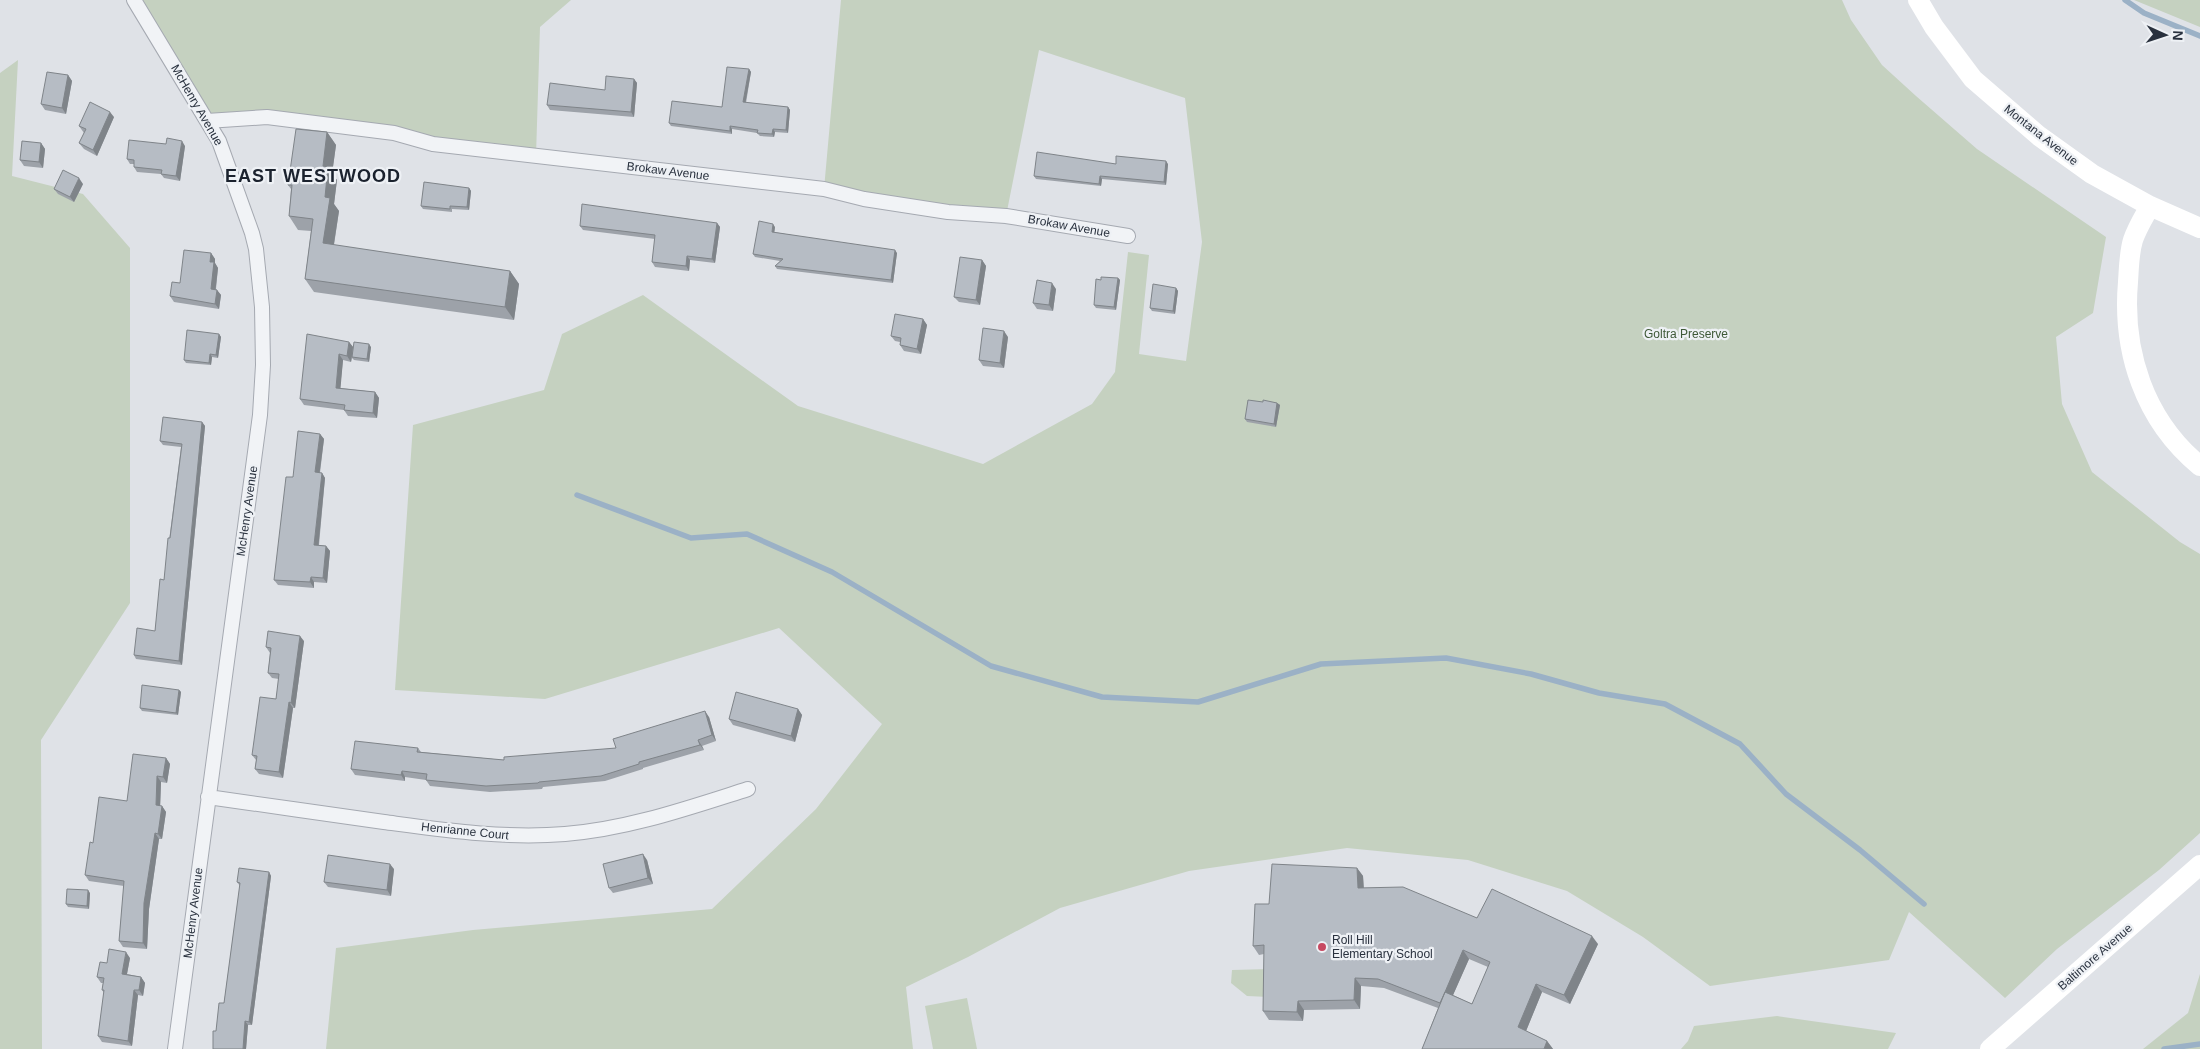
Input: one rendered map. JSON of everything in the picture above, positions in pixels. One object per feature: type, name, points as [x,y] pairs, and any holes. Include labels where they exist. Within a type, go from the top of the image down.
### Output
[{"type":"street","name":"McHenry Avenue","points":[[134,0],[219,141],[256,249],[262,307],[263,365],[260,415],[175,1049]]},
{"type":"street","name":"Montana Avenue","points":[[1918,0],[1934,27],[1972,79],[2039,136],[2092,174],[2150,206],[2200,228]]},
{"type":"street","name":"Brokaw Avenue","points":[[207,121],[266,117],[394,133],[433,144],[824,190],[864,199],[948,212],[1006,216],[1128,236]]},
{"type":"street","points":[[2150,206],[2133,240],[2126,300],[2128,335],[2143,393],[2157,417],[2175,441],[2200,466]]},
{"type":"street","name":"Henrianne Court","points":[[208,797],[476,834],[525,836],[566,834],[614,828],[662,816],[748,789]]},
{"type":"street","name":"Baltimore Avenue","points":[[1990,1049],[2200,865]]},
{"type":"green space","points":[[134,0],[571,0],[540,27],[536,156],[267,117],[207,121]]},
{"type":"green space","name":"Goltra Preserve","points":[[841,0],[1842,0],[1851,20],[1882,65],[1916,96],[1977,149],[2106,237],[2093,313],[2056,337],[2062,404],[2092,472],[2180,542],[2200,554],[2200,833],[2159,870],[2057,949],[2005,998],[1909,912],[1889,960],[1710,986],[1643,937],[1567,891],[1468,860],[1347,848],[1189,871],[1060,908],[968,957],[906,987],[913,1049],[326,1049],[336,948],[473,930],[712,909],[816,809],[882,724],[779,628],[545,699],[395,690],[413,425],[544,390],[562,334],[643,295],[798,406],[983,464],[1092,404],[1115,372],[1128,252],[1149,255],[1139,354],[1186,361],[1202,242],[1185,98],[1039,50],[1006,216],[824,189]]},
{"type":"green space","points":[[2134,0],[2200,0],[2200,27]]},
{"type":"green space","points":[[18,60],[12,176],[83,194],[130,248],[130,603],[41,740],[42,1049],[0,1049],[0,73]]},
{"type":"green space","points":[[1270,969],[1269,997],[1247,996],[1231,983],[1232,970]]},
{"type":"green space","points":[[2200,974],[2200,1049],[2143,1049],[2188,1013]]},
{"type":"green space","points":[[967,998],[977,1049],[933,1049],[925,1006]]},
{"type":"green space","points":[[1777,1016],[1896,1033],[1888,1049],[1681,1049],[1688,1041],[1694,1026]]},
{"type":"building","points":[[727,67],[749,69],[743,102],[788,107],[786,130],[773,129],[772,134],[757,133],[758,130],[730,126],[730,131],[669,123],[672,101],[722,107]]},
{"type":"building","points":[[47,72],[68,75],[62,108],[41,104]]},
{"type":"building","points":[[606,76],[634,79],[631,112],[547,105],[550,83],[605,90]]},
{"type":"building","points":[[90,102],[110,112],[93,150],[79,143],[86,129],[79,126]]},
{"type":"building","points":[[296,129],[327,132],[323,166],[328,167],[325,197],[330,198],[323,243],[510,271],[505,307],[305,279],[313,219],[289,216],[292,185],[288,185]]},
{"type":"building","points":[[167,138],[182,141],[176,176],[161,174],[162,170],[134,167],[134,160],[127,159],[129,140],[166,144]]},
{"type":"building","points":[[22,141],[41,143],[39,162],[20,160]]},
{"type":"building","points":[[1037,152],[1116,164],[1116,156],[1166,161],[1164,182],[1100,176],[1099,184],[1034,176]]},
{"type":"building","points":[[63,170],[79,178],[70,197],[54,189]]},
{"type":"building","points":[[424,182],[469,188],[467,207],[450,206],[450,209],[421,206]]},
{"type":"building","points":[[582,204],[717,223],[712,259],[687,256],[686,266],[652,262],[655,235],[580,226]]},
{"type":"building","points":[[759,221],[773,224],[772,232],[895,250],[891,280],[775,266],[783,259],[753,254]]},
{"type":"building","points":[[184,250],[211,253],[210,262],[214,262],[211,289],[217,290],[215,304],[170,296],[172,282],[180,283]]},
{"type":"building","points":[[960,257],[982,260],[976,300],[954,297]]},
{"type":"building","points":[[1101,277],[1118,278],[1114,307],[1094,305],[1096,279],[1101,280]]},
{"type":"building","points":[[1037,280],[1052,283],[1049,305],[1033,303]]},
{"type":"building","points":[[1153,284],[1176,288],[1173,311],[1150,308]]},
{"type":"building","points":[[895,314],[923,319],[917,349],[900,345],[901,338],[891,336]]},
{"type":"building","points":[[983,328],[1004,331],[1000,363],[979,360]]},
{"type":"building","points":[[187,330],[219,334],[216,355],[210,354],[209,363],[184,360]]},
{"type":"building","points":[[307,334],[349,342],[347,356],[339,354],[336,388],[375,392],[373,413],[344,410],[345,405],[300,399]]},
{"type":"building","points":[[354,342],[369,344],[367,359],[352,357]]},
{"type":"building","points":[[1248,400],[1263,402],[1263,400],[1277,403],[1274,424],[1245,419]]},
{"type":"building","points":[[163,417],[202,422],[179,661],[134,655],[137,628],[155,631],[160,579],[164,580],[168,538],[170,538],[182,444],[160,441]]},
{"type":"building","points":[[298,431],[320,434],[315,472],[322,473],[314,545],[326,546],[323,578],[311,577],[310,582],[274,580],[286,477],[293,477]]},
{"type":"building","points":[[268,631],[300,636],[279,772],[255,769],[257,756],[252,755],[260,697],[276,699],[279,674],[268,673],[271,648],[266,647]]},
{"type":"building","points":[[142,685],[179,690],[176,713],[140,708]]},
{"type":"building","points":[[736,692],[798,709],[791,736],[729,719]]},
{"type":"building","points":[[705,711],[712,735],[698,740],[700,745],[639,762],[639,764],[601,776],[538,783],[486,786],[426,780],[427,774],[402,771],[401,775],[351,769],[355,741],[418,748],[417,752],[504,760],[504,757],[616,748],[613,739]]},
{"type":"building","points":[[133,754],[166,758],[163,777],[157,776],[156,805],[162,806],[158,834],[155,833],[144,903],[143,943],[119,941],[124,881],[85,875],[90,842],[93,843],[99,797],[127,801]]},
{"type":"building","points":[[643,854],[648,878],[609,888],[603,864]]},
{"type":"building","points":[[328,855],[390,864],[387,890],[324,882]]},
{"type":"building","name":"Roll Hill Elementary School","points":[[1272,864],[1357,868],[1358,888],[1403,887],[1477,918],[1492,889],[1592,936],[1564,995],[1536,984],[1518,1027],[1547,1041],[1544,1049],[1422,1049],[1445,992],[1440,1003],[1378,979],[1355,978],[1354,1000],[1298,1001],[1297,1012],[1263,1011],[1264,945],[1253,946],[1255,904],[1269,904]],"holes":[[[1463,950],[1490,962],[1472,1004],[1445,992]]]},
{"type":"building","points":[[239,868],[269,872],[249,1022],[245,1021],[243,1049],[213,1049],[213,1031],[216,1031],[219,1003],[224,1003],[240,883],[237,882]]},
{"type":"building","points":[[67,889],[88,890],[87,906],[66,904]]},
{"type":"building","points":[[109,949],[126,952],[122,974],[141,977],[139,990],[134,990],[128,1041],[98,1036],[104,978],[97,977],[100,962],[107,963]]},
{"type":"waterway","points":[[2125,0],[2144,13],[2200,36]]},
{"type":"waterway","points":[[577,495],[691,538],[747,534],[832,572],[991,666],[1102,697],[1198,702],[1321,664],[1446,658],[1531,674],[1599,693],[1665,704],[1740,744],[1786,794],[1860,850],[1924,904]]},
{"type":"waterway","points":[[2164,1049],[2200,1044]]},
{"type":"place","name":"Roll Hill Elementary School","points":[[1322,947]]},
{"type":"district","name":"EAST WESTWOOD","points":[[313,176]]}]
